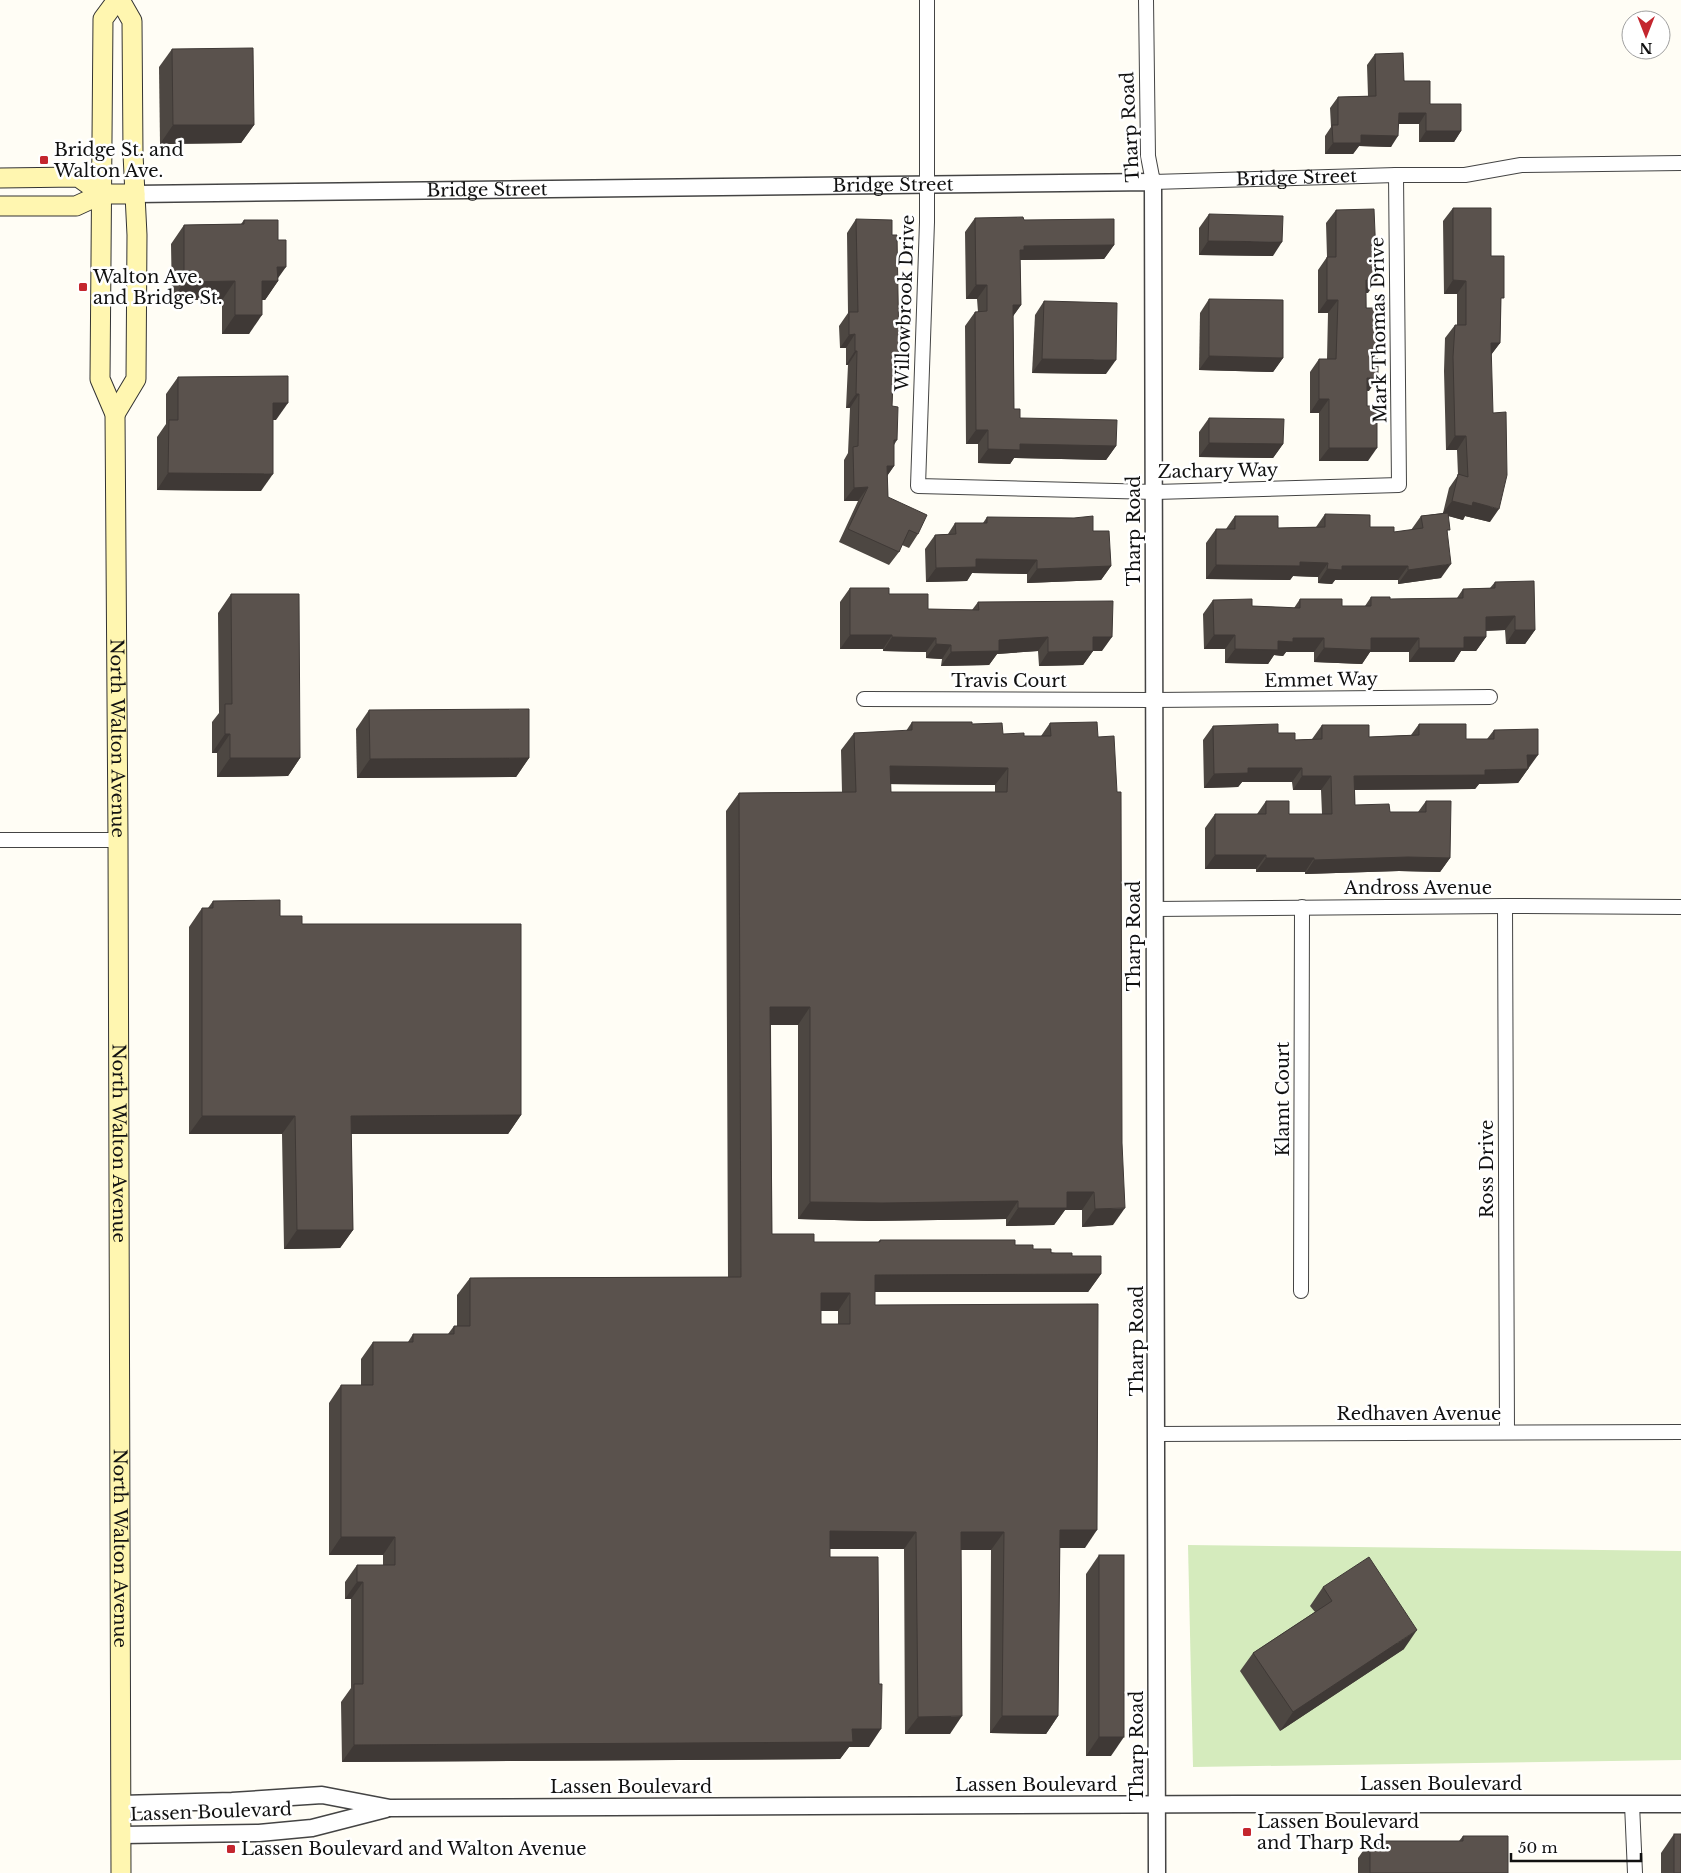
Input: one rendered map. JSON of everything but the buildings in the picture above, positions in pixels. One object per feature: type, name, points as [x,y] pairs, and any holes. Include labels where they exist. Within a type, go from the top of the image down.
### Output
[{"type":"main road","name":"North Walton Avenue","points":[[115,414],[136,379],[136,235],[132,21],[118,0],[103,19],[100,378],[115,414],[121,1873]]},
{"type":"main road","points":[[0,178],[78,177],[102,194]]},
{"type":"main road","name":"Bridge Street","points":[[0,206],[76,206],[102,194],[135,194]]},
{"type":"street","name":"Willowbrook Drive","points":[[918,486],[927,185],[927,0]]},
{"type":"street","name":"Tharp Road","points":[[1146,0],[1148,156],[1153,182],[1155,492],[1153,700],[1157,1873]]},
{"type":"street","name":"Bridge Street","points":[[135,194],[1153,182],[1465,174],[1521,165],[1681,164]]},
{"type":"street","name":"Mark Thomas Drive","points":[[1396,175],[1399,485]]},
{"type":"street","name":"Zachary Way","points":[[918,486],[1155,492],[1399,485]]},
{"type":"street","name":"Emmet Way","points":[[1153,700],[1490,697]]},
{"type":"street","name":"Travis Court","points":[[864,699],[1153,700]]},
{"type":"street","points":[[0,840],[118,840]]},
{"type":"street","name":"Andross Avenue","points":[[1154,909],[1504,906],[1681,907]]},
{"type":"street","name":"Ross Drive","points":[[1504,906],[1507,1432]]},
{"type":"street","name":"Klamt Court","points":[[1301,1291],[1302,907]]},
{"type":"street","name":"Redhaven Avenue","points":[[1157,1434],[1681,1432]]},
{"type":"street","name":"Lassen Boulevard","points":[[121,1804],[232,1801],[322,1795],[390,1808],[1158,1804],[1681,1804]]},
{"type":"street","points":[[1632,1804],[1635,1873]]},
{"type":"street","name":"Lassen Boulevard","points":[[120,1835],[268,1832],[312,1828],[390,1808]]},
{"type":"green space","points":[[1188,1545],[1681,1551],[1681,1760],[1193,1767]]},
{"type":"place","name":"Bridge St. and Walton Ave.","points":[[44,160]]},
{"type":"place","name":"Walton Ave. and Bridge St.","points":[[83,287]]},
{"type":"place","name":"Lassen Boulevard and Tharp Rd.","points":[[1247,1832]]},
{"type":"place","name":"Lassen Boulevard and Walton Avenue","points":[[231,1849]]}]
